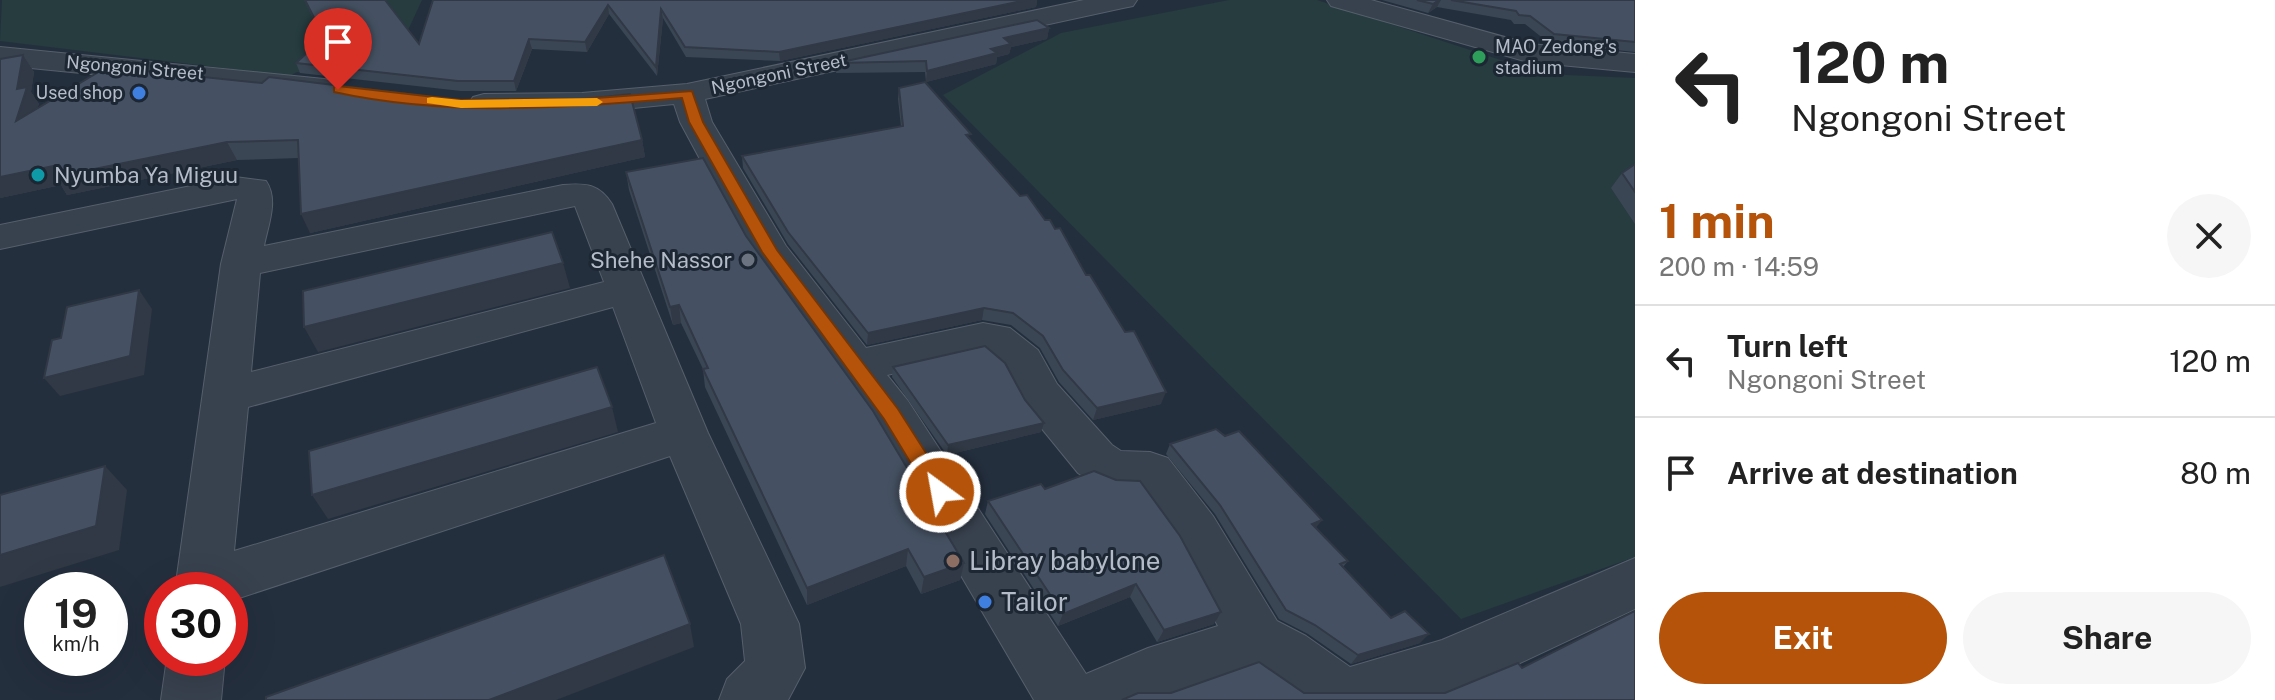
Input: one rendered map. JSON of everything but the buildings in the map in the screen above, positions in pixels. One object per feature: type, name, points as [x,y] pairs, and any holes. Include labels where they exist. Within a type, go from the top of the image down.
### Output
[{"type":"street","name":"Ngongoni Street","points":[[461,104],[582,103],[687,93],[1123,0]]},
{"type":"street","points":[[1341,0],[1528,53],[1635,63]]},
{"type":"street","name":"Ngongoni Street","points":[[0,56],[216,75],[353,91]]},
{"type":"street","points":[[687,93],[696,122],[770,252],[891,414],[1068,700]]},
{"type":"street","points":[[0,237],[235,188],[253,189],[255,199],[241,264],[205,572]]},
{"type":"street","points":[[241,264],[584,194],[594,204],[684,433],[770,624],[775,668],[754,698],[749,700]]},
{"type":"street","points":[[225,396],[629,289]]},
{"type":"street","points":[[856,366],[983,338],[995,339],[1022,361],[1041,396],[1095,459],[1112,470],[1150,472],[1161,484],[1180,510],[1256,640],[1285,656],[1340,696],[1348,697],[1448,667],[1635,582]]},
{"type":"street","points":[[248,573],[684,433]]},
{"type":"street","points":[[1095,700],[1148,677],[1256,640]]},
{"type":"street","points":[[191,700],[194,676]]},
{"type":"green space","points":[[2,0],[422,0],[403,41],[311,74],[297,72],[290,76],[0,41]]},
{"type":"green space","points":[[1229,0],[1317,0],[1544,74],[1635,78],[1635,557],[1461,619],[943,95],[1061,33]]},
{"type":"slow traffic","points":[[432,101],[461,104],[597,102]]},
{"type":"place","name":"MAO Zedong's stadium","points":[[1479,57]]},
{"type":"place","name":"Used shop","points":[[139,93]]},
{"type":"place","name":"Nyumba Ya Miguu","points":[[38,175]]},
{"type":"place","name":"Shehe Nassor","points":[[748,260]]},
{"type":"place","name":"Libray babylone","points":[[953,561]]},
{"type":"place","name":"Tailor","points":[[985,602]]},
{"type":"route","points":[[338,90],[461,104],[582,103],[687,93],[696,122],[770,252],[891,414],[940,492]]}]
